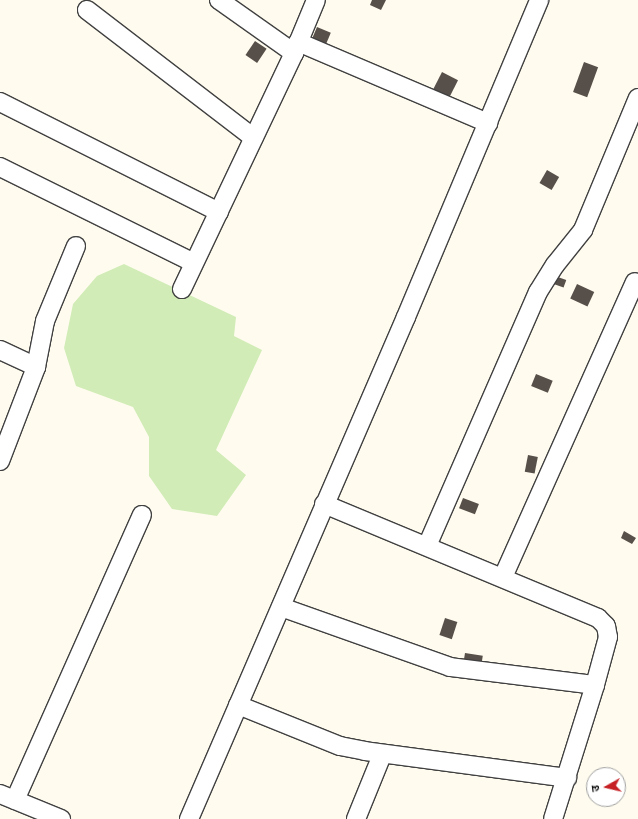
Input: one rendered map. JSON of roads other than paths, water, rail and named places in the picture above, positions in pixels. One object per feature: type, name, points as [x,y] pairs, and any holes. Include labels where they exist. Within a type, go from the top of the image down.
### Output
[{"type":"street","points":[[219,0],[296,47],[488,123]]},
{"type":"street","points":[[182,289],[254,138],[316,0]]},
{"type":"street","points":[[189,819],[488,123],[539,0]]},
{"type":"street","points":[[87,10],[254,138]]},
{"type":"street","points":[[427,546],[538,292],[555,265],[583,230],[638,98]]},
{"type":"street","points":[[0,102],[219,212]]},
{"type":"street","points":[[0,167],[194,263]]},
{"type":"street","points":[[0,461],[36,367],[45,321],[76,246]]},
{"type":"street","points":[[503,577],[635,282]]},
{"type":"street","points":[[0,350],[36,367]]},
{"type":"street","points":[[324,504],[503,577],[598,618],[606,626],[608,637],[595,685],[553,819]]},
{"type":"street","points":[[61,819],[7,797],[142,515]]},
{"type":"street","points":[[281,607],[450,667],[595,685]]},
{"type":"street","points":[[238,705],[340,746],[382,755],[566,778]]},
{"type":"street","points":[[356,819],[382,755]]}]
